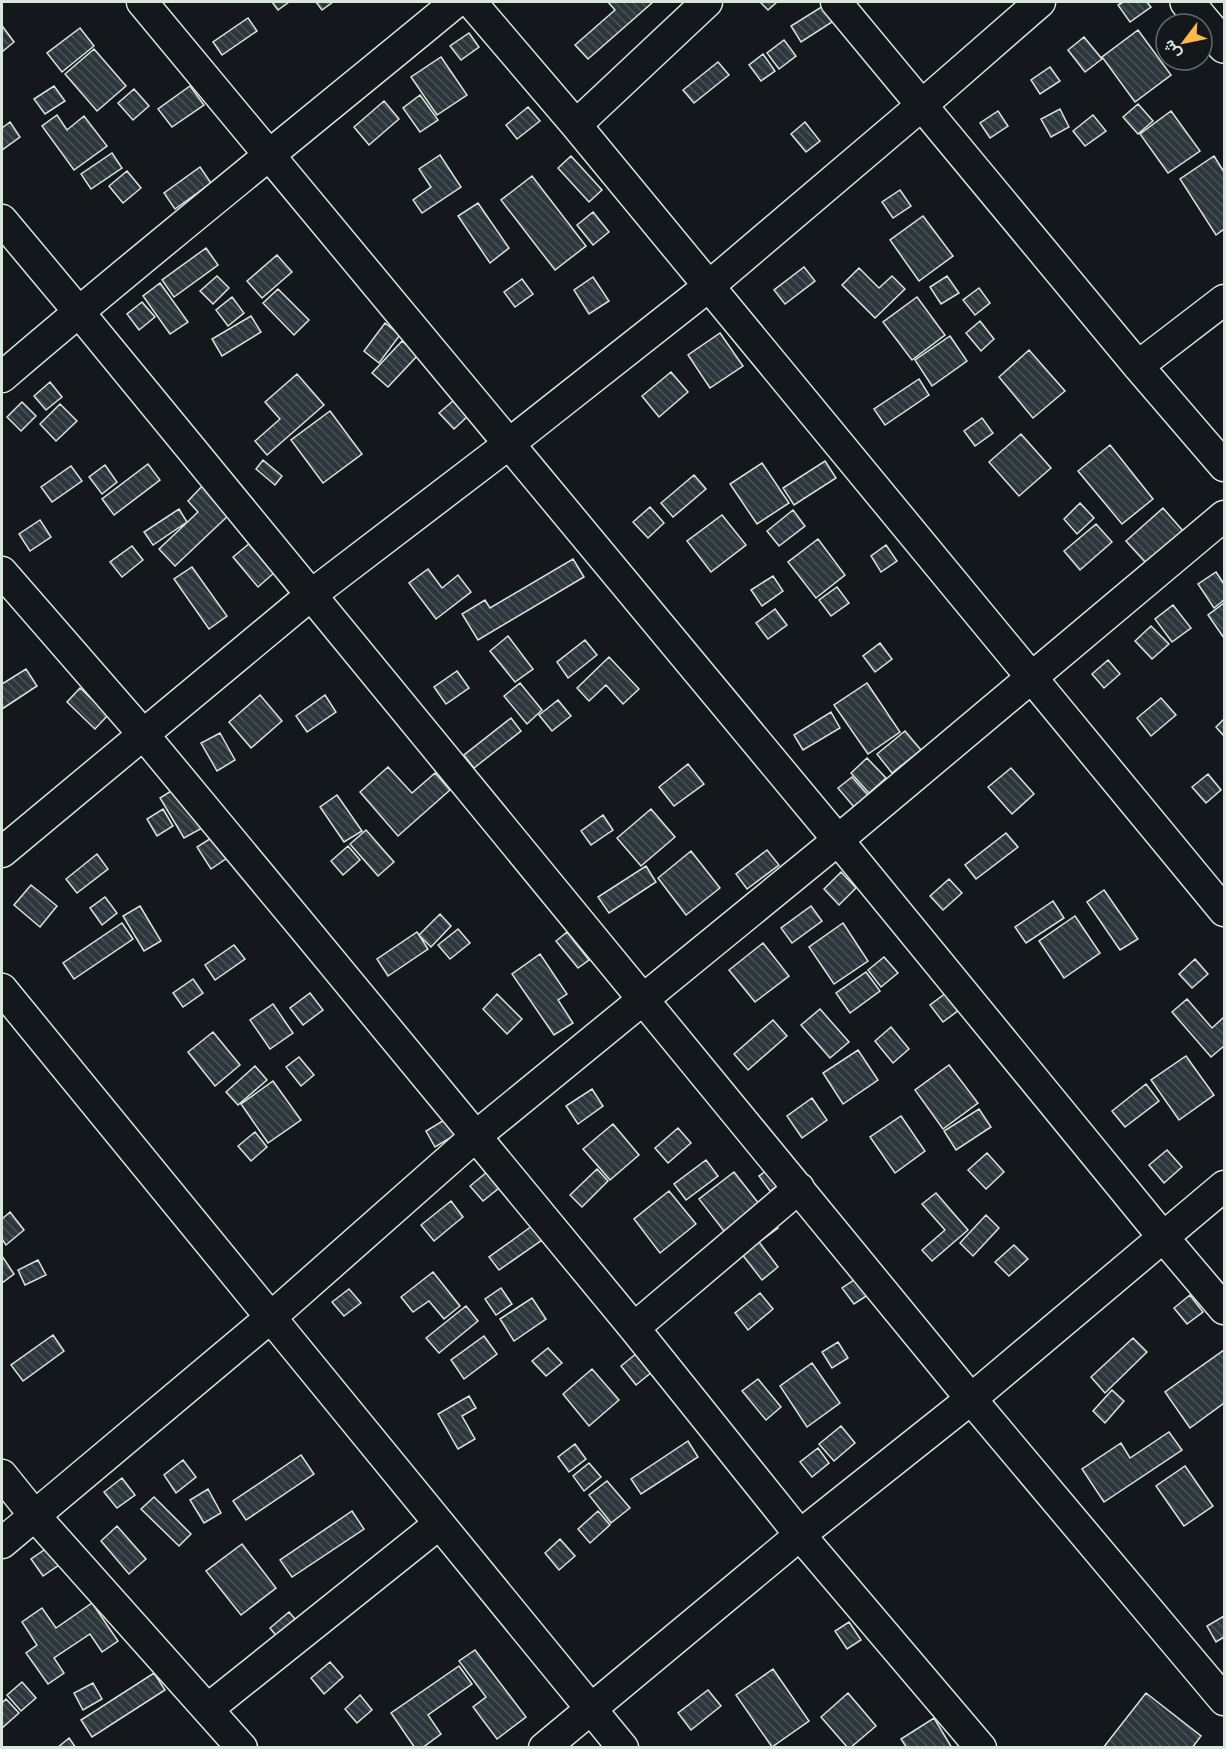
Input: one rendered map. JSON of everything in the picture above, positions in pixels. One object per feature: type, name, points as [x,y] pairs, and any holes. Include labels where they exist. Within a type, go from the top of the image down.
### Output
[{"type":"street","points":[[142,2],[510,443],[1163,1238],[1224,1309]]},
{"type":"street","points":[[2,376],[78,311],[456,2]]},
{"type":"street","points":[[471,2],[576,125],[1224,911]]},
{"type":"street","points":[[576,125],[707,2]]},
{"type":"street","points":[[836,2],[1138,366],[1224,466]]},
{"type":"street","points":[[2,852],[311,595],[510,443],[709,286],[1040,2]]},
{"type":"street","points":[[1187,2],[1224,46]]},
{"type":"street","points":[[2,220],[971,1399],[1224,1700]]},
{"type":"street","points":[[1138,366],[1224,300]]},
{"type":"street","points":[[2,1543],[270,1318],[476,1136],[838,840],[1224,516]]},
{"type":"street","points":[[2,572],[142,734],[634,1328],[800,1535],[981,1748]]},
{"type":"street","points":[[2,989],[623,1748]]},
{"type":"street","points":[[544,1748],[800,1535],[971,1399],[1224,1186]]},
{"type":"street","points":[[634,1328],[799,1188]]},
{"type":"street","points":[[2,1475],[35,1516],[209,1708],[242,1748]]},
{"type":"street","points":[[209,1708],[440,1524]]},
{"type":"building","points":[[272,2],[289,2],[278,10]]},
{"type":"building","points":[[316,2],[333,2],[322,10]]},
{"type":"building","points":[[608,2],[653,2],[588,59],[575,45],[615,10]]},
{"type":"building","points":[[760,2],[777,2],[768,10]]},
{"type":"building","points":[[1123,2],[1147,2],[1151,7],[1130,22],[1118,5]]},
{"type":"building","points":[[823,6],[832,22],[801,42],[791,26]]},
{"type":"building","points":[[248,18],[257,31],[222,55],[213,42]]},
{"type":"building","points":[[2,28],[14,42],[2,52]]},
{"type":"building","points":[[80,28],[94,46],[62,72],[47,53]]},
{"type":"building","points":[[1138,30],[1154,52],[1154,72],[1169,72],[1171,75],[1135,102],[1102,57]]},
{"type":"building","points":[[469,33],[479,47],[461,60],[450,46]]},
{"type":"building","points":[[1084,37],[1102,59],[1085,72],[1068,50]]},
{"type":"building","points":[[784,40],[796,56],[779,69],[767,53]]},
{"type":"building","points":[[94,49],[126,86],[97,111],[65,74]]},
{"type":"building","points":[[763,54],[775,71],[761,81],[749,65]]},
{"type":"building","points":[[441,57],[467,95],[437,115],[411,77]]},
{"type":"building","points":[[718,62],[729,75],[694,103],[683,90]]},
{"type":"building","points":[[1050,67],[1060,81],[1040,94],[1031,80]]},
{"type":"building","points":[[54,86],[65,101],[45,114],[34,99]]},
{"type":"building","points":[[190,86],[204,105],[172,127],[158,109]]},
{"type":"building","points":[[134,89],[149,106],[133,120],[118,103]]},
{"type":"building","points":[[420,95],[438,120],[420,132],[403,108]]},
{"type":"building","points":[[384,101],[399,119],[369,145],[354,127]]},
{"type":"building","points":[[1138,104],[1153,121],[1138,134],[1123,117]]},
{"type":"building","points":[[528,107],[540,121],[517,139],[506,125]]},
{"type":"building","points":[[1060,109],[1069,127],[1051,137],[1041,119]]},
{"type":"building","points":[[998,111],[1008,126],[990,138],[980,123]]},
{"type":"building","points":[[1171,111],[1200,151],[1168,173],[1140,134]]},
{"type":"building","points":[[57,115],[67,130],[84,116],[107,146],[74,170],[42,126]]},
{"type":"building","points":[[1093,115],[1106,131],[1085,146],[1073,131]]},
{"type":"building","points":[[10,122],[20,137],[2,150],[2,128]]},
{"type":"building","points":[[805,122],[820,141],[806,152],[791,134]]},
{"type":"building","points":[[112,153],[122,168],[91,189],[81,174]]},
{"type":"building","points":[[440,155],[461,187],[422,213],[413,200],[431,187],[419,169]]},
{"type":"building","points":[[571,156],[602,190],[589,202],[558,168]]},
{"type":"building","points":[[1214,156],[1224,172],[1224,229],[1216,235],[1180,179]]},
{"type":"building","points":[[200,167],[211,183],[175,209],[164,193]]},
{"type":"building","points":[[127,171],[141,188],[123,203],[109,186]]},
{"type":"building","points":[[532,176],[586,246],[555,270],[501,200]]},
{"type":"building","points":[[900,190],[911,206],[893,218],[882,202]]},
{"type":"building","points":[[478,203],[509,248],[490,263],[458,216]]},
{"type":"building","points":[[593,212],[609,232],[593,245],[577,225]]},
{"type":"building","points":[[923,216],[953,256],[919,281],[890,240]]},
{"type":"building","points":[[206,248],[218,265],[174,297],[162,280]]},
{"type":"building","points":[[277,255],[292,272],[262,298],[247,281]]},
{"type":"building","points":[[804,267],[815,281],[785,304],[774,290]]},
{"type":"building","points":[[859,268],[879,288],[892,276],[905,289],[875,318],[842,285]]},
{"type":"building","points":[[217,276],[229,288],[213,304],[200,291]]},
{"type":"building","points":[[947,276],[959,293],[941,304],[930,287]]},
{"type":"building","points":[[593,277],[609,301],[589,314],[574,290]]},
{"type":"building","points":[[522,279],[533,294],[515,307],[504,292]]},
{"type":"building","points":[[160,283],[188,322],[170,334],[143,296]]},
{"type":"building","points":[[979,288],[990,303],[975,315],[963,300]]},
{"type":"building","points":[[278,289],[309,320],[294,335],[263,303]]},
{"type":"building","points":[[232,297],[244,313],[228,326],[216,310]]},
{"type":"building","points":[[917,297],[945,335],[912,360],[883,322]]},
{"type":"building","points":[[142,302],[155,317],[139,330],[127,314]]},
{"type":"building","points":[[251,316],[261,332],[222,356],[212,339]]},
{"type":"building","points":[[980,321],[994,339],[981,351],[966,333]]},
{"type":"building","points":[[385,323],[400,335],[379,363],[364,351]]},
{"type":"building","points":[[720,333],[743,366],[710,388],[688,355]]},
{"type":"building","points":[[950,336],[967,361],[932,386],[915,360]]},
{"type":"building","points":[[402,341],[418,355],[388,387],[372,373]]},
{"type":"building","points":[[1029,350],[1065,391],[1033,418],[999,377]]},
{"type":"building","points":[[671,372],[688,392],[659,417],[642,396]]},
{"type":"building","points":[[297,374],[324,405],[267,455],[255,441],[280,419],[265,402]]},
{"type":"building","points":[[919,379],[929,395],[885,425],[874,409]]},
{"type":"building","points":[[50,382],[62,397],[46,410],[34,396]]},
{"type":"building","points":[[454,400],[468,416],[454,429],[439,413]]},
{"type":"building","points":[[22,402],[36,416],[21,431],[7,417]]},
{"type":"building","points":[[60,404],[77,421],[56,441],[40,424]]},
{"type":"building","points":[[330,411],[362,454],[323,483],[291,440]]},
{"type":"building","points":[[982,418],[993,433],[975,446],[964,431]]},
{"type":"building","points":[[1021,434],[1051,468],[1019,496],[989,462]]},
{"type":"building","points":[[1110,445],[1153,499],[1122,524],[1078,471]]},
{"type":"building","points":[[263,460],[282,476],[275,485],[256,469]]},
{"type":"building","points":[[825,461],[836,478],[794,505],[783,488]]},
{"type":"building","points":[[762,463],[789,503],[757,524],[730,484]]},
{"type":"building","points":[[148,464],[160,480],[114,515],[102,499]]},
{"type":"building","points":[[105,465],[117,482],[102,494],[89,477]]},
{"type":"building","points":[[71,466],[82,481],[52,502],[41,487]]},
{"type":"building","points":[[694,475],[706,489],[673,517],[661,503]]},
{"type":"building","points":[[205,483],[232,512],[175,566],[159,549],[198,512],[188,501]]},
{"type":"building","points":[[1080,503],[1094,518],[1077,534],[1064,519]]},
{"type":"building","points":[[650,507],[664,523],[648,538],[633,522]]},
{"type":"building","points":[[1163,508],[1183,531],[1146,563],[1126,541]]},
{"type":"building","points":[[179,509],[187,522],[153,545],[144,532]]},
{"type":"building","points":[[793,510],[805,526],[779,546],[767,531]]},
{"type":"building","points":[[722,515],[746,545],[711,572],[687,541]]},
{"type":"building","points":[[40,520],[51,537],[30,551],[19,534]]},
{"type":"building","points":[[1096,524],[1112,542],[1080,570],[1064,551]]},
{"type":"building","points":[[818,539],[845,575],[816,598],[788,562]]},
{"type":"building","points":[[250,543],[274,573],[258,587],[233,557]]},
{"type":"building","points":[[886,545],[897,561],[881,572],[871,556]]},
{"type":"building","points":[[132,546],[143,560],[122,577],[110,562]]},
{"type":"building","points":[[573,559],[584,577],[478,640],[462,614],[485,600],[490,608]]},
{"type":"building","points":[[192,567],[227,616],[209,629],[174,579]]},
{"type":"building","points":[[428,569],[442,588],[458,575],[471,592],[436,619],[409,583]]},
{"type":"building","points":[[1216,572],[1224,584],[1224,600],[1214,608],[1198,584]]},
{"type":"building","points":[[773,576],[783,591],[762,606],[751,590]]},
{"type":"building","points":[[837,587],[849,603],[831,616],[819,600]]},
{"type":"building","points":[[1224,603],[1224,638],[1208,615]]},
{"type":"building","points":[[1173,605],[1191,628],[1172,642],[1155,619]]},
{"type":"building","points":[[775,609],[787,625],[768,639],[756,623]]},
{"type":"building","points":[[1151,626],[1169,644],[1152,659],[1135,641]]},
{"type":"building","points":[[508,636],[533,669],[515,682],[490,651]]},
{"type":"building","points":[[585,640],[597,655],[568,678],[557,662]]},
{"type":"building","points":[[880,643],[892,659],[875,672],[863,656]]},
{"type":"building","points":[[609,657],[639,689],[623,704],[606,685],[589,701],[577,688]]},
{"type":"building","points":[[1108,660],[1120,674],[1104,688],[1092,674]]},
{"type":"building","points":[[26,669],[37,686],[2,709],[2,684]]},
{"type":"building","points":[[457,671],[469,688],[446,704],[434,687]]},
{"type":"building","points":[[520,683],[542,710],[527,724],[504,696]]},
{"type":"building","points":[[867,683],[900,732],[868,754],[834,705]]},
{"type":"building","points":[[80,688],[108,715],[95,729],[67,702]]},
{"type":"building","points":[[260,695],[282,721],[251,748],[229,722]]},
{"type":"building","points":[[325,695],[336,712],[307,732],[296,716]]},
{"type":"building","points":[[1161,698],[1176,715],[1151,736],[1137,718]]},
{"type":"building","points":[[558,700],[571,716],[552,731],[539,715]]},
{"type":"building","points":[[831,712],[840,728],[803,750],[794,735]]},
{"type":"building","points":[[511,718],[521,731],[474,768],[464,755]]},
{"type":"building","points":[[1224,719],[1224,736],[1216,727]]},
{"type":"building","points":[[905,731],[921,750],[892,773],[877,754]]},
{"type":"building","points":[[220,733],[235,760],[217,771],[201,743]]},
{"type":"building","points":[[867,758],[886,778],[869,793],[851,773]]},
{"type":"building","points":[[688,764],[704,784],[674,806],[659,787]]},
{"type":"building","points":[[388,767],[412,793],[435,773],[450,790],[398,836],[360,792]]},
{"type":"building","points":[[1011,768],[1034,794],[1012,814],[988,787]]},
{"type":"building","points":[[1208,774],[1221,790],[1206,803],[1192,787]]},
{"type":"building","points":[[852,777],[868,795],[854,807],[838,788]]},
{"type":"building","points":[[179,786],[204,827],[184,838],[160,798]]},
{"type":"building","points":[[337,795],[362,831],[344,842],[320,807]]},
{"type":"building","points":[[163,809],[173,826],[157,836],[147,819]]},
{"type":"building","points":[[651,809],[675,837],[641,866],[617,838]]},
{"type":"building","points":[[603,815],[613,830],[591,845],[581,831]]},
{"type":"building","points":[[366,830],[394,862],[378,876],[350,844]]},
{"type":"building","points":[[1006,833],[1018,847],[976,879],[965,865]]},
{"type":"building","points":[[216,835],[230,856],[211,869],[197,847]]},
{"type":"building","points":[[348,846],[360,860],[343,875],[331,861]]},
{"type":"building","points":[[767,850],[779,865],[747,889],[736,874]]},
{"type":"building","points":[[691,851],[720,888],[686,915],[658,878]]},
{"type":"building","points":[[97,854],[108,869],[77,893],[66,879]]},
{"type":"building","points":[[646,866],[656,882],[609,913],[598,897]]},
{"type":"building","points":[[841,872],[856,888],[839,905],[824,889]]},
{"type":"building","points":[[949,879],[962,893],[943,910],[930,896]]},
{"type":"building","points":[[31,885],[57,906],[40,927],[14,905]]},
{"type":"building","points":[[1104,890],[1138,939],[1120,950],[1087,902]]},
{"type":"building","points":[[105,897],[117,913],[102,925],[90,908]]},
{"type":"building","points":[[1053,901],[1064,918],[1026,943],[1015,927]]},
{"type":"building","points":[[140,906],[161,941],[144,951],[123,916]]},
{"type":"building","points":[[811,906],[822,921],[792,943],[781,928]]},
{"type":"building","points":[[440,914],[451,926],[431,947],[419,935]]},
{"type":"building","points":[[1075,916],[1100,953],[1064,978],[1039,941]]},
{"type":"building","points":[[122,923],[133,939],[74,979],[63,963]]},
{"type":"building","points":[[843,923],[868,961],[834,984],[809,947]]},
{"type":"building","points":[[458,929],[470,943],[450,959],[438,945]]},
{"type":"building","points":[[417,932],[428,949],[388,976],[377,959]]},
{"type":"building","points":[[567,932],[589,960],[578,968],[556,941]]},
{"type":"building","points":[[763,943],[789,976],[755,1002],[729,970]]},
{"type":"building","points":[[234,945],[245,959],[215,980],[205,965]]},
{"type":"building","points":[[540,954],[567,994],[558,1000],[573,1023],[554,1035],[512,974]]},
{"type":"building","points":[[884,957],[898,973],[881,987],[868,970]]},
{"type":"building","points":[[1195,959],[1208,974],[1192,988],[1179,974]]},
{"type":"building","points":[[866,972],[880,991],[850,1013],[836,993]]},
{"type":"building","points":[[193,979],[203,993],[183,1007],[173,993]]},
{"type":"building","points":[[310,993],[323,1010],[303,1025],[290,1008]]},
{"type":"building","points":[[946,993],[959,1010],[943,1022],[930,1005]]},
{"type":"building","points":[[497,994],[522,1019],[507,1034],[483,1009]]},
{"type":"building","points":[[1187,999],[1212,1028],[1224,1017],[1224,1046],[1211,1057],[1172,1012]]},
{"type":"building","points":[[273,1004],[293,1033],[270,1049],[250,1020]]},
{"type":"building","points":[[820,1009],[849,1042],[830,1058],[801,1025]]},
{"type":"building","points":[[773,1020],[787,1036],[748,1070],[734,1054]]},
{"type":"building","points":[[891,1027],[909,1049],[893,1063],[875,1041]]},
{"type":"building","points":[[213,1032],[240,1065],[215,1086],[188,1052]]},
{"type":"building","points":[[858,1050],[878,1080],[843,1104],[823,1073]]},
{"type":"building","points":[[1186,1056],[1214,1095],[1179,1120],[1151,1080]]},
{"type":"building","points":[[299,1057],[314,1075],[301,1086],[286,1067]]},
{"type":"building","points":[[949,1065],[978,1103],[943,1129],[915,1090]]},
{"type":"building","points":[[255,1066],[267,1080],[238,1105],[226,1092]]},
{"type":"building","points":[[273,1081],[301,1120],[268,1143],[241,1104]]},
{"type":"building","points":[[1146,1084],[1159,1101],[1125,1127],[1112,1111]]},
{"type":"building","points":[[592,1089],[603,1106],[578,1124],[566,1106]]},
{"type":"building","points":[[812,1098],[827,1120],[802,1138],[787,1116]]},
{"type":"building","points":[[979,1109],[991,1127],[956,1150],[944,1131]]},
{"type":"building","points":[[901,1116],[925,1151],[895,1173],[870,1137]]},
{"type":"building","points":[[446,1119],[455,1135],[435,1147],[426,1131]]},
{"type":"building","points":[[613,1124],[639,1155],[610,1180],[583,1149]]},
{"type":"building","points":[[678,1128],[691,1143],[668,1163],[655,1148]]},
{"type":"building","points":[[255,1132],[267,1147],[251,1161],[238,1146]]},
{"type":"building","points":[[1167,1150],[1182,1167],[1164,1183],[1149,1165]]},
{"type":"building","points":[[987,1153],[1004,1172],[986,1189],[968,1170]]},
{"type":"building","points":[[706,1160],[718,1176],[686,1200],[674,1184]]},
{"type":"building","points":[[776,1164],[786,1180],[770,1191],[759,1176]]},
{"type":"building","points":[[597,1169],[608,1181],[582,1207],[570,1195]]},
{"type":"building","points":[[487,1172],[499,1188],[483,1201],[470,1186]]},
{"type":"building","points":[[734,1172],[778,1228],[759,1242],[778,1267],[762,1280],[699,1199]]},
{"type":"building","points":[[669,1191],[696,1224],[660,1253],[634,1219]]},
{"type":"building","points":[[936,1193],[968,1230],[932,1261],[922,1250],[945,1230],[922,1204]]},
{"type":"building","points":[[451,1201],[463,1217],[434,1241],[421,1225]]},
{"type":"building","points":[[10,1212],[24,1230],[6,1245],[2,1239],[2,1219]]},
{"type":"building","points":[[986,1215],[999,1228],[973,1256],[960,1243]]},
{"type":"building","points":[[532,1226],[542,1240],[499,1270],[489,1257]]},
{"type":"building","points":[[1014,1245],[1028,1259],[1009,1276],[995,1262]]},
{"type":"building","points":[[2,1256],[14,1274],[2,1283]]},
{"type":"building","points":[[38,1260],[46,1275],[25,1285],[18,1270]]},
{"type":"building","points":[[433,1272],[460,1306],[444,1319],[429,1301],[413,1312],[401,1297]]},
{"type":"building","points":[[860,1276],[871,1293],[854,1304],[842,1288]]},
{"type":"building","points":[[501,1288],[512,1304],[496,1315],[485,1299]]},
{"type":"building","points":[[349,1289],[361,1303],[344,1316],[332,1302]]},
{"type":"building","points":[[760,1293],[773,1309],[748,1330],[735,1313]]},
{"type":"building","points":[[1190,1295],[1203,1312],[1187,1324],[1174,1308]]},
{"type":"building","points":[[532,1298],[546,1319],[514,1341],[500,1319]]},
{"type":"building","points":[[466,1306],[478,1321],[439,1353],[426,1338]]},
{"type":"building","points":[[53,1335],[64,1351],[23,1381],[11,1365]]},
{"type":"building","points":[[484,1336],[497,1354],[464,1379],[451,1360]]},
{"type":"building","points":[[1133,1338],[1147,1352],[1105,1393],[1091,1377]]},
{"type":"building","points":[[838,1342],[848,1358],[832,1368],[822,1352]]},
{"type":"building","points":[[548,1348],[562,1363],[546,1376],[532,1361]]},
{"type":"building","points":[[1224,1350],[1224,1403],[1190,1428],[1165,1392]]},
{"type":"building","points":[[637,1353],[652,1372],[636,1385],[621,1366]]},
{"type":"building","points":[[812,1363],[840,1403],[807,1427],[780,1386]]},
{"type":"building","points":[[592,1369],[619,1400],[589,1426],[563,1394]]},
{"type":"building","points":[[758,1379],[781,1407],[766,1420],[742,1391]]},
{"type":"building","points":[[1112,1390],[1124,1401],[1105,1423],[1093,1411]]},
{"type":"building","points":[[469,1396],[476,1408],[462,1416],[475,1439],[458,1449],[438,1414]]},
{"type":"building","points":[[841,1426],[855,1443],[834,1461],[819,1444]]},
{"type":"building","points":[[1169,1432],[1182,1450],[1104,1502],[1082,1469],[1121,1443],[1130,1458]]},
{"type":"building","points":[[688,1441],[698,1457],[641,1494],[631,1479]]},
{"type":"building","points":[[575,1444],[586,1459],[569,1472],[558,1457]]},
{"type":"building","points":[[818,1448],[829,1463],[812,1477],[800,1462]]},
{"type":"building","points":[[301,1455],[314,1474],[246,1520],[233,1501]]},
{"type":"building","points":[[183,1460],[196,1477],[176,1493],[164,1475]]},
{"type":"building","points":[[589,1463],[601,1477],[584,1491],[573,1476]]},
{"type":"building","points":[[1185,1466],[1213,1506],[1184,1526],[1156,1486]]},
{"type":"building","points":[[122,1478],[135,1495],[117,1508],[104,1492]]},
{"type":"building","points":[[607,1481],[630,1508],[611,1523],[589,1495]]},
{"type":"building","points":[[208,1489],[221,1513],[204,1523],[190,1500]]},
{"type":"building","points":[[154,1497],[191,1534],[179,1546],[141,1509]]},
{"type":"building","points":[[352,1511],[364,1529],[292,1577],[280,1560]]},
{"type":"building","points":[[598,1511],[610,1525],[590,1543],[578,1529]]},
{"type":"building","points":[[117,1526],[146,1559],[129,1574],[101,1541]]},
{"type":"building","points":[[560,1539],[575,1556],[559,1570],[545,1553]]},
{"type":"building","points":[[242,1544],[276,1588],[241,1615],[206,1571]]},
{"type":"building","points":[[47,1548],[59,1565],[43,1576],[31,1559]]},
{"type":"building","points":[[92,1603],[118,1641],[102,1652],[90,1634],[54,1658],[64,1673],[48,1684],[26,1653],[37,1645],[22,1622],[42,1608],[56,1628]]},
{"type":"building","points":[[289,1612],[314,1641],[294,1658],[270,1628]]},
{"type":"building","points":[[1224,1616],[1224,1637],[1216,1642],[1207,1626]]},
{"type":"building","points":[[849,1622],[861,1640],[847,1649],[835,1631]]},
{"type":"building","points":[[475,1650],[526,1717],[497,1739],[473,1707],[486,1697],[459,1661]]},
{"type":"building","points":[[330,1662],[343,1677],[324,1694],[311,1678]]},
{"type":"building","points":[[459,1666],[472,1684],[428,1715],[441,1734],[422,1748],[415,1748],[391,1713]]},
{"type":"building","points":[[773,1669],[809,1721],[772,1747],[736,1695]]},
{"type":"building","points":[[154,1673],[165,1690],[92,1737],[81,1720]]},
{"type":"building","points":[[22,1682],[36,1698],[21,1711],[7,1695]]},
{"type":"building","points":[[93,1683],[102,1699],[83,1710],[74,1693]]},
{"type":"building","points":[[708,1690],[721,1706],[691,1730],[678,1713]]},
{"type":"building","points":[[848,1693],[876,1726],[850,1748],[821,1717]]},
{"type":"building","points":[[1146,1693],[1201,1736],[1192,1748],[1103,1748]]},
{"type":"building","points":[[360,1695],[372,1710],[357,1723],[345,1709]]},
{"type":"building","points":[[6,1699],[19,1713],[2,1728],[2,1703]]},
{"type":"building","points":[[934,1718],[952,1748],[907,1748],[901,1739]]},
{"type":"building","points":[[69,1738],[76,1748],[57,1748]]}]
